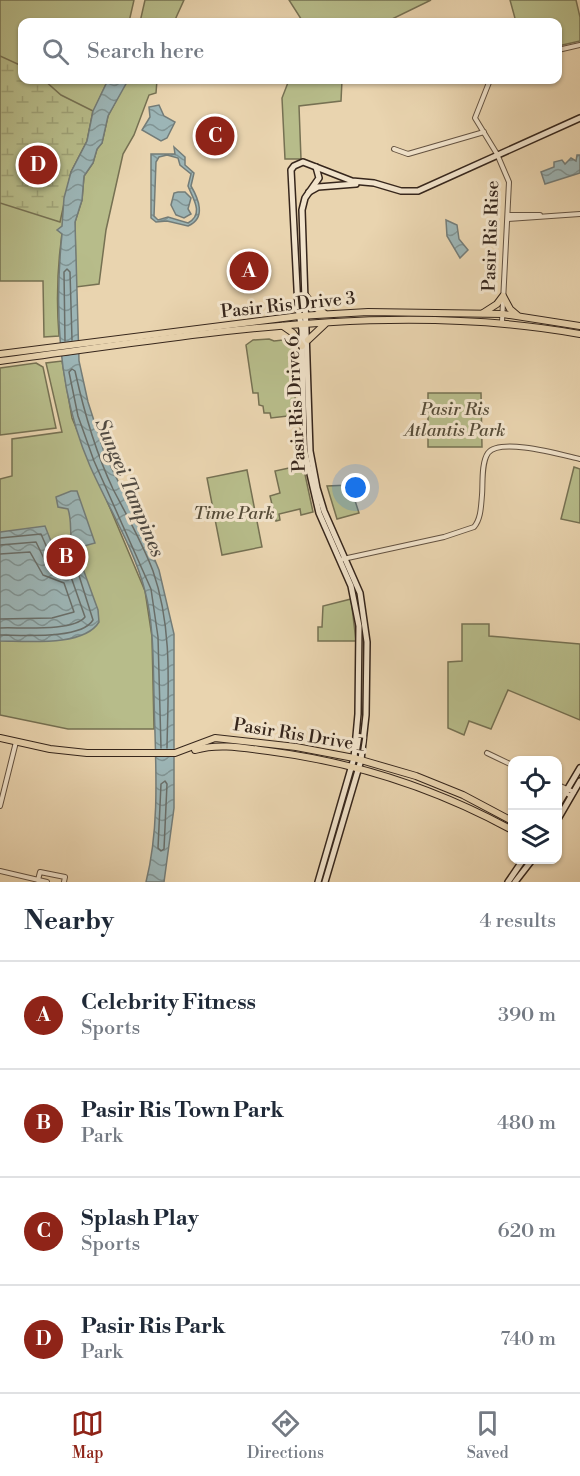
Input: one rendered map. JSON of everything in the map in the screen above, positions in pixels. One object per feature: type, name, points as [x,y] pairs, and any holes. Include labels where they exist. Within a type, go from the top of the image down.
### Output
[{"type":"main road","points":[[306,296],[317,310],[327,314]]},
{"type":"main road","points":[[483,313],[497,304],[503,296],[510,309],[520,316]]},
{"type":"main road","name":"Pasir Ris Drive 3","points":[[0,361],[59,350],[303,315],[401,311],[483,313],[520,316],[580,326]]},
{"type":"main road","name":"Pasir Ris Drive 3","points":[[80,347],[329,322],[409,320],[502,322],[580,334]]},
{"type":"main road","points":[[308,340],[317,329],[329,322]]},
{"type":"main road","points":[[282,326],[293,333],[302,346]]},
{"type":"main road","name":"Pasir Ris Drive 3","points":[[0,354],[59,350]]},
{"type":"main road","name":"Pasir Ris Drive 1","points":[[175,754],[214,738],[227,738],[357,759],[436,784],[508,819]]},
{"type":"main road","name":"Pasir Ris Drive 1","points":[[0,739],[69,754],[175,754],[212,746],[288,754],[355,768],[432,792],[508,828]]},
{"type":"street","points":[[562,49],[580,45]]},
{"type":"street","points":[[394,149],[408,154],[484,132],[476,118],[489,84]]},
{"type":"street","points":[[303,315],[297,269],[291,170],[298,163],[366,183],[401,191],[418,191],[580,118]]},
{"type":"street","name":"Pasir Ris Rise","points":[[484,132],[509,182],[502,322]]},
{"type":"street","points":[[303,315],[306,296],[302,210],[308,192],[319,178],[316,167]]},
{"type":"street","points":[[333,174],[336,181],[333,186]]},
{"type":"street","points":[[308,192],[318,187],[366,183]]},
{"type":"street","points":[[508,217],[580,214]]},
{"type":"street","points":[[297,269],[305,269]]},
{"type":"street","name":"Pasir Ris Drive 6","points":[[303,315],[308,340],[306,379],[313,470],[324,511],[351,586],[359,626],[355,768]]},
{"type":"street","name":"Pasir Ris Drive 6","points":[[304,324],[302,346],[306,464],[319,513],[343,559]]},
{"type":"street","points":[[343,559],[444,537],[474,527],[481,507],[486,458],[491,451],[499,447],[522,448],[580,459]]},
{"type":"street","points":[[0,806],[16,744]]},
{"type":"street","points":[[487,753],[508,763]]},
{"type":"street","points":[[318,882],[355,768]]},
{"type":"street","points":[[325,882],[355,768]]},
{"type":"street","points":[[562,810],[580,768]]},
{"type":"street","points":[[562,800],[580,781]]},
{"type":"street","points":[[562,788],[569,792]]},
{"type":"street","points":[[508,882],[521,864]]},
{"type":"street","points":[[515,882],[529,864]]},
{"type":"street","points":[[0,872],[47,882]]},
{"type":"street","points":[[38,880],[40,872],[64,880]]},
{"type":"green space","points":[[0,0],[134,0],[130,18],[18,18],[18,84],[106,84],[83,140],[67,205],[58,271],[59,336],[44,337],[43,281],[0,281]]},
{"type":"green space","points":[[145,0],[184,0],[176,18],[141,18]]},
{"type":"green space","points":[[289,0],[431,0],[394,18],[300,18]]},
{"type":"green space","points":[[510,0],[576,0],[580,17],[580,41],[562,45],[562,18],[515,18]]},
{"type":"green space","points":[[0,56],[18,64],[18,84],[49,84],[61,95],[93,111],[87,141],[71,172],[60,222],[0,203]]},
{"type":"green space","points":[[125,84],[157,84],[156,93],[149,95],[134,135],[123,154],[106,230],[99,284],[76,287],[75,222],[82,200],[84,176],[102,143],[108,116]]},
{"type":"green space","points":[[287,84],[342,84],[341,101],[299,106],[301,159],[285,159],[282,98]]},
{"type":"green space","points":[[292,339],[296,415],[271,418],[270,413],[264,413],[263,406],[259,405],[258,393],[253,393],[246,345],[253,340],[274,341]]},
{"type":"green space","points":[[62,361],[72,418],[145,591],[152,637],[154,729],[68,729],[0,715],[0,479],[12,476],[12,439],[62,432],[46,363]]},
{"type":"green space","points":[[36,363],[43,367],[56,428],[0,435],[0,368]]},
{"type":"green space","name":"Pasir Ris Atlantis Park","points":[[428,393],[481,393],[482,447],[428,447]]},
{"type":"green space","points":[[303,465],[313,512],[301,515],[300,509],[279,514],[280,520],[276,521],[270,496],[280,493],[275,471]]},
{"type":"green space","points":[[574,467],[580,469],[580,523],[561,519]]},
{"type":"green space","name":"Time Park","points":[[247,470],[262,547],[222,555],[207,478]]},
{"type":"green space","points":[[350,485],[359,513],[337,519],[327,486]]},
{"type":"green space","points":[[351,599],[356,641],[318,641],[318,627],[322,627],[323,606]]},
{"type":"green space","points":[[462,624],[489,624],[489,636],[580,644],[580,720],[508,690],[491,729],[469,721],[464,735],[448,728],[448,662],[462,661]]},
{"type":"water","points":[[106,84],[126,84],[108,116],[102,143],[84,176],[82,200],[75,222],[79,361],[88,402],[105,455],[142,529],[159,570],[174,634],[174,808],[164,882],[146,882],[154,836],[156,789],[152,630],[148,604],[134,559],[79,438],[71,410],[61,352],[58,293],[62,234],[57,230],[62,226],[64,198],[71,172],[87,141],[93,111]]},
{"type":"water","points":[[159,105],[164,116],[175,122],[167,138],[161,141],[142,130],[150,117],[149,107]]},
{"type":"water","points":[[174,147],[185,157],[185,165],[194,173],[191,186],[198,202],[199,213],[194,222],[188,226],[167,221],[156,222],[151,218],[151,154],[175,154]],"holes":[[[167,155],[178,158],[180,165],[191,174],[188,186],[197,210],[196,215],[188,223],[168,217],[158,220],[154,216],[156,162],[159,157]]]},
{"type":"water","points":[[577,155],[580,155],[580,173],[545,184],[541,172],[554,167],[554,162],[562,160],[565,164],[571,158],[576,161]]},
{"type":"water","points":[[185,192],[191,198],[188,209],[191,214],[184,218],[176,215],[171,205],[174,193]]},
{"type":"water","points":[[446,220],[457,225],[459,239],[468,250],[460,258],[447,236]]},
{"type":"water","points":[[77,491],[95,543],[84,546],[82,566],[98,610],[99,622],[92,630],[68,639],[39,642],[0,641],[0,532],[45,526],[58,559],[71,559],[74,551],[68,509],[58,507],[56,497]]},
{"type":"place","name":"Splash Play","points":[[215,136]]},
{"type":"place","name":"Pasir Ris Park","points":[[38,165]]},
{"type":"place","name":"Celebrity Fitness","points":[[249,271]]},
{"type":"place","name":"Pasir Ris Town Park","points":[[66,557]]},
{"type":"water label","name":"Sungei Tampines","points":[[129,488]]}]
